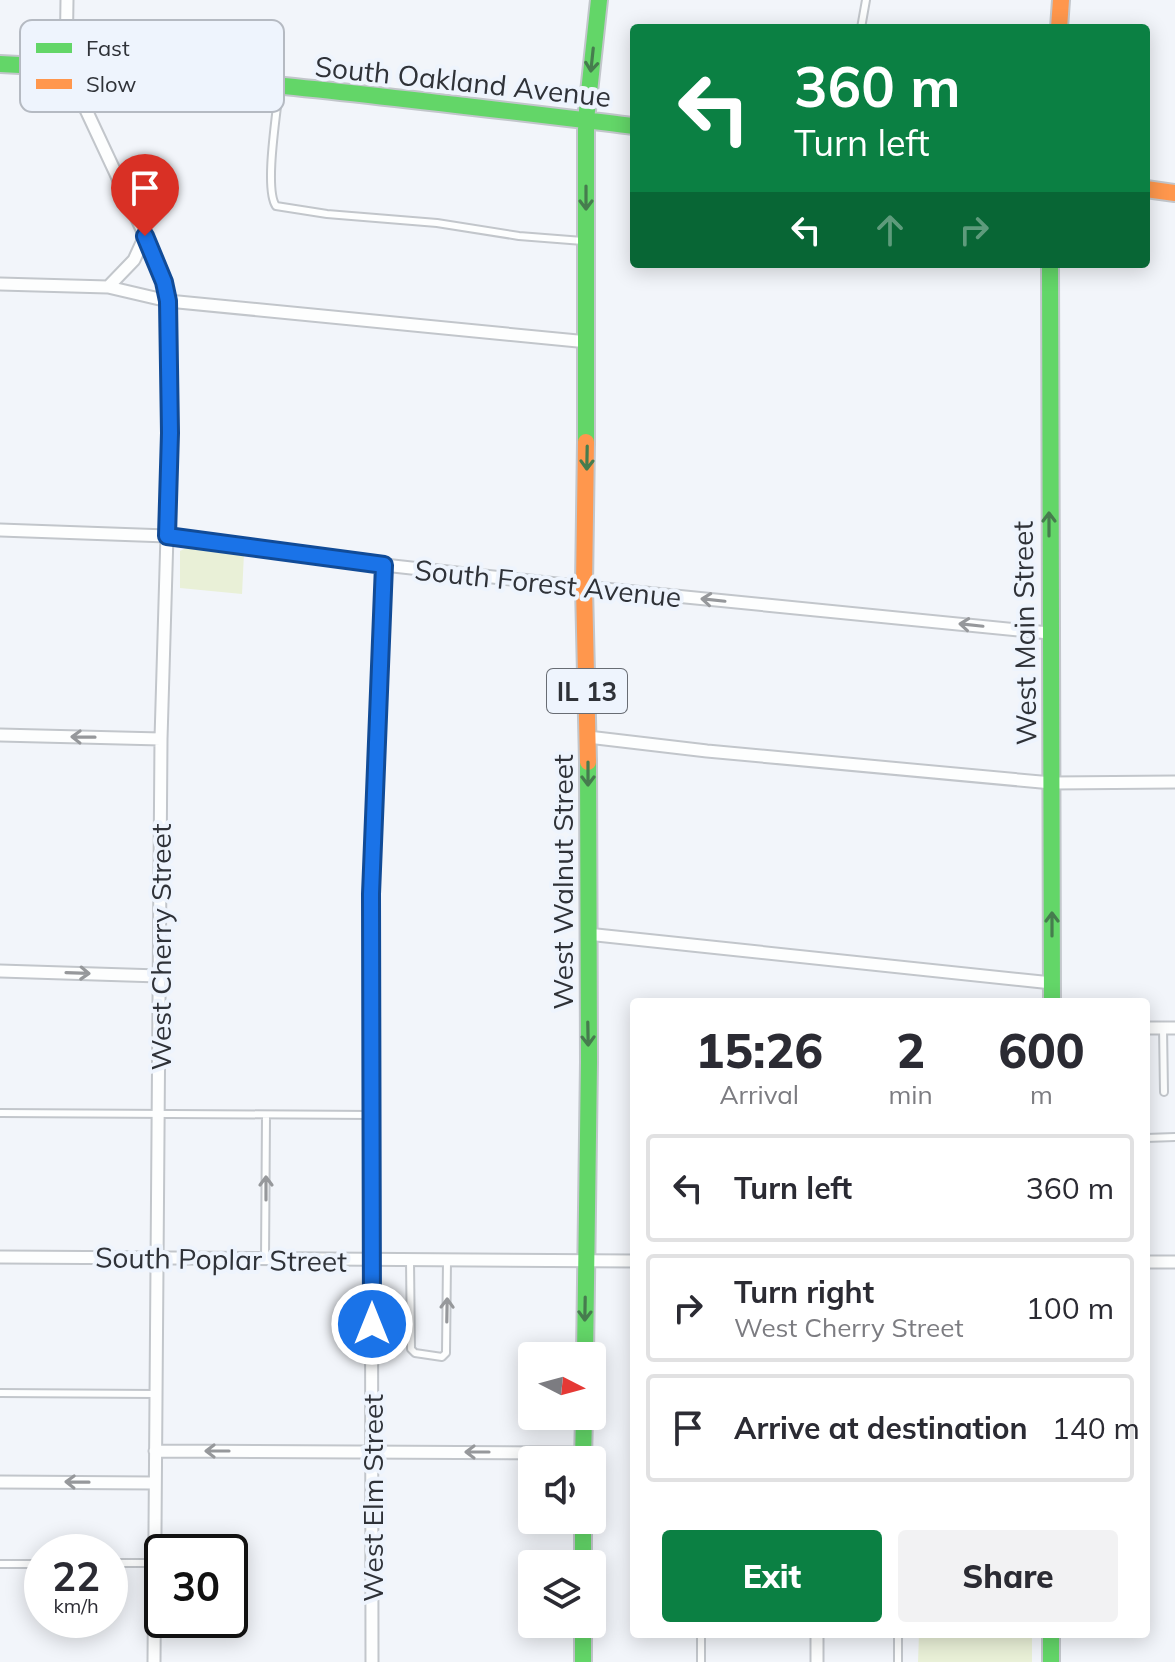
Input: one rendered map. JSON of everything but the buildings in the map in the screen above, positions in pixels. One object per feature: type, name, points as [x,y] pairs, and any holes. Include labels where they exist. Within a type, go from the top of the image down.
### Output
[{"type":"main road","name":"IL 13","points":[[586,120],[599,0]]},
{"type":"main road","points":[[1059,24],[1061,0]]},
{"type":"main road","name":"South Oakland Avenue","points":[[0,64],[20,65]]},
{"type":"main road","name":"South Oakland Avenue","points":[[284,88],[630,126]]},
{"type":"main road","name":"West Walnut Street","points":[[585,1342],[588,737],[584,587],[588,342],[586,120]]},
{"type":"main road","points":[[1150,190],[1175,193]]},
{"type":"main road","name":"West Main Street","points":[[1050,268],[1052,998]]},
{"type":"main road","points":[[583,1638],[583,1662]]},
{"type":"main road","points":[[1051,1638],[1051,1662]]},
{"type":"street","points":[[67,0],[67,20]]},
{"type":"street","name":"West Cherry Street","points":[[87,112],[145,236],[164,282],[168,301],[170,433],[161,739],[155,1534]]},
{"type":"street","points":[[108,287],[134,260],[145,236]]},
{"type":"street","points":[[0,284],[108,287],[168,301],[588,342]]},
{"type":"street","name":"South Forest Avenue","points":[[0,530],[167,536],[384,565],[584,587],[1049,633]]},
{"type":"street","name":"West Elm Street","points":[[372,1662],[371,894],[384,565]]},
{"type":"street","points":[[0,735],[161,739]]},
{"type":"street","points":[[588,737],[1052,783],[1175,782]]},
{"type":"street","points":[[587,934],[1052,983]]},
{"type":"street","points":[[0,971],[159,976]]},
{"type":"street","name":"South Poplar Street","points":[[0,1257],[630,1261]]},
{"type":"street","points":[[1150,1262],[1175,1262]]},
{"type":"street","points":[[155,1451],[518,1455]]},
{"type":"street","points":[[0,1482],[155,1483]]},
{"type":"street","name":"West Cherry Street","points":[[154,1638],[154,1662]]},
{"type":"street","points":[[817,1638],[817,1662]]},
{"type":"lane","points":[[862,24],[866,0]]},
{"type":"lane","points":[[277,112],[271,178],[272,201],[276,206],[587,242]]},
{"type":"lane","points":[[1164,1092],[1169,1028]]},
{"type":"lane","points":[[0,1113],[372,1115]]},
{"type":"lane","points":[[265,1259],[266,1116]]},
{"type":"lane","points":[[1150,1138],[1175,1137]]},
{"type":"lane","points":[[410,1260],[411,1349],[415,1353],[442,1357],[446,1353],[447,1261]]},
{"type":"lane","points":[[0,1393],[155,1394]]},
{"type":"lane","points":[[0,1564],[24,1564]]},
{"type":"lane","points":[[701,1638],[701,1662]]},
{"type":"lane","points":[[898,1638],[898,1662]]},
{"type":"green space","points":[[188,547],[244,553],[242,594],[180,588],[180,551]]},
{"type":"green space","points":[[919,1638],[1032,1638],[1032,1662],[918,1662]]},
{"type":"traffic: fast","points":[[586,442],[586,120],[599,0]]},
{"type":"traffic: fast","points":[[0,64],[20,65]]},
{"type":"traffic: fast","points":[[284,86],[630,126]]},
{"type":"traffic: fast","points":[[1050,268],[1052,998]]},
{"type":"traffic: fast","points":[[585,1342],[589,1062],[588,762]]},
{"type":"traffic: fast","points":[[583,1446],[584,1430]]},
{"type":"traffic: fast","points":[[583,1534],[583,1550]]},
{"type":"traffic: fast","points":[[583,1638],[583,1662]]},
{"type":"traffic: fast","points":[[1051,1638],[1051,1662]]},
{"type":"traffic: slow","points":[[1059,24],[1061,0]]},
{"type":"traffic: slow","points":[[1150,190],[1175,193]]},
{"type":"traffic: slow","points":[[586,442],[584,587],[588,762]]},
{"type":"route","points":[[145,236],[164,282],[168,301],[170,433],[167,536],[384,565],[371,894],[372,1324]]}]
